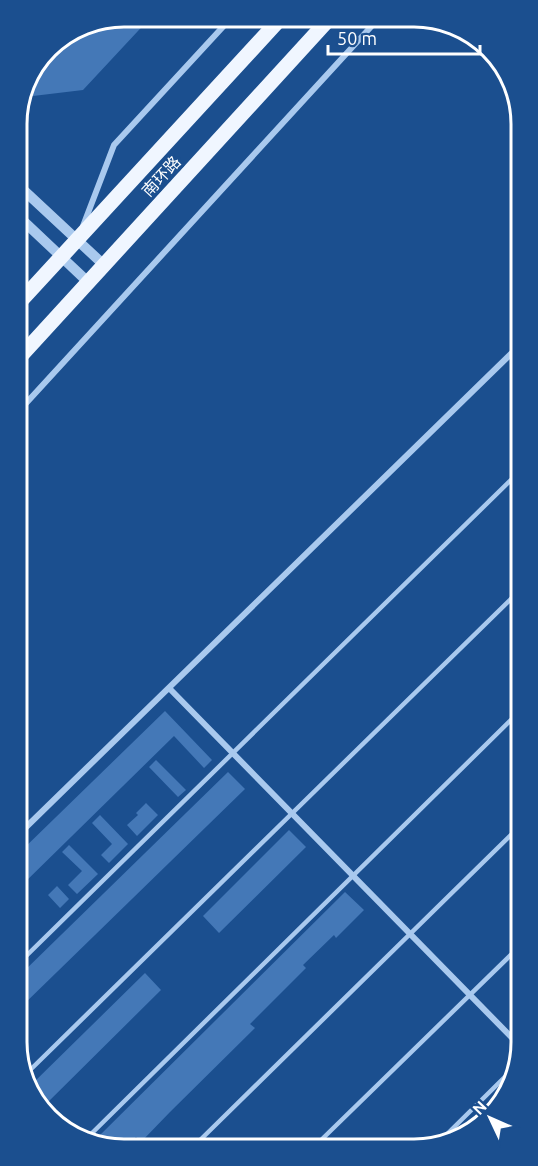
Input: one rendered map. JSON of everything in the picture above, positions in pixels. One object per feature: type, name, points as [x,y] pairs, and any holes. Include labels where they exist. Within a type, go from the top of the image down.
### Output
[{"type":"main road","name":"南环路","points":[[27,294],[273,27]]},
{"type":"main road","name":"南环路","points":[[27,349],[322,27]]},
{"type":"street","points":[[77,240],[114,145],[223,27]]},
{"type":"street","points":[[27,402],[371,27]]},
{"type":"street","points":[[27,193],[104,265]]},
{"type":"street","points":[[27,224],[88,282]]},
{"type":"street","points":[[27,826],[511,356]]},
{"type":"street","points":[[169,688],[511,1037]]},
{"type":"lane","points":[[27,955],[511,480]]},
{"type":"lane","points":[[31,1069],[511,599]]},
{"type":"lane","points":[[92,1133],[511,720]]},
{"type":"lane","points":[[201,1139],[511,835]]},
{"type":"lane","points":[[322,1139],[511,955]]},
{"type":"lane","points":[[448,1133],[504,1078]]},
{"type":"building","points":[[142,27],[83,90],[33,96],[34,87],[43,70],[55,55],[70,43],[87,34],[105,29]]},
{"type":"building","points":[[165,711],[212,760],[204,768],[174,736],[27,880],[27,845]]},
{"type":"building","points":[[156,760],[186,790],[178,797],[149,767]]},
{"type":"building","points":[[228,772],[245,789],[27,1001],[27,968]]},
{"type":"building","points":[[146,803],[158,815],[137,836],[127,825]]},
{"type":"building","points":[[100,815],[128,844],[109,863],[101,855],[112,844],[92,823]]},
{"type":"building","points":[[289,830],[306,847],[219,933],[203,916]]},
{"type":"building","points":[[69,845],[98,874],[77,894],[68,885],[82,871],[62,852]]},
{"type":"building","points":[[57,886],[69,899],[60,908],[48,895]]},
{"type":"building","points":[[345,892],[364,910],[336,938],[334,935],[303,965],[306,968],[250,1024],[255,1028],[144,1139],[100,1135]]},
{"type":"building","points":[[145,973],[161,990],[48,1102],[35,1081]]}]
